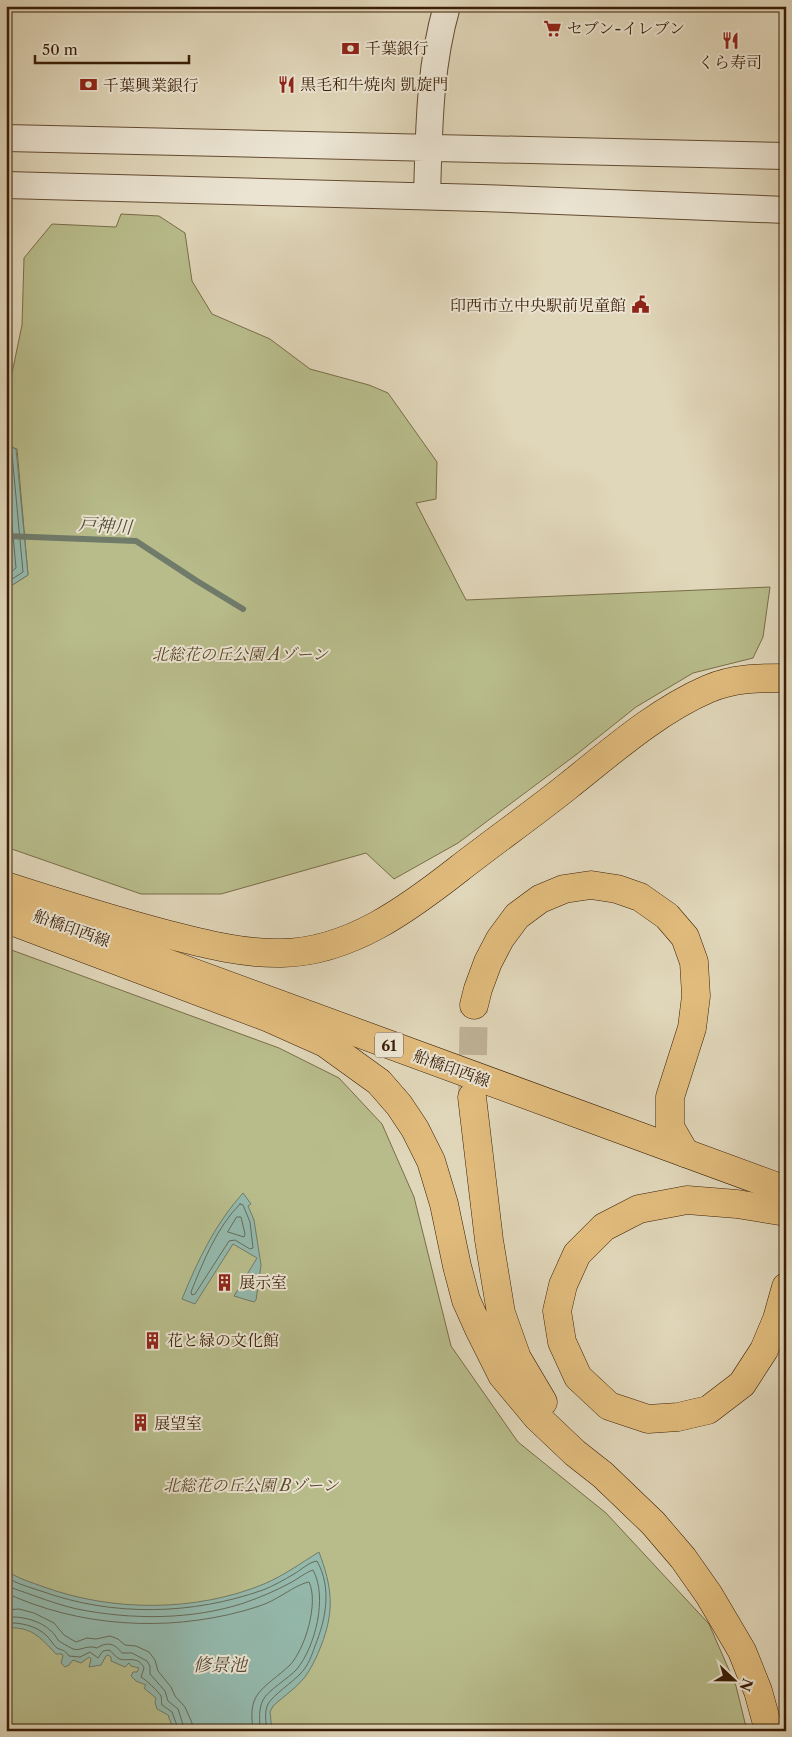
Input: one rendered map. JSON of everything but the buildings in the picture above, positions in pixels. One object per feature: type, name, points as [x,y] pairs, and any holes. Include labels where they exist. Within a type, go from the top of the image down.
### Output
[{"type":"main road","points":[[6,886],[142,928],[244,951],[283,953],[327,946],[376,927],[426,895],[618,746],[676,704],[710,688],[745,678],[786,678]]},
{"type":"main road","points":[[474,1005],[488,962],[500,940],[517,916],[540,899],[564,889],[591,885],[617,889],[640,897],[667,916],[685,937],[694,962],[696,996],[692,1028],[670,1098],[670,1127],[685,1153]]},
{"type":"main road","name":"船橋印西線","points":[[6,904],[779,1187]]},
{"type":"main road","points":[[6,919],[269,1018],[325,1044],[379,1082],[398,1104],[415,1129],[431,1161],[444,1204],[466,1300],[502,1374],[537,1417],[575,1453],[603,1475]]},
{"type":"main road","points":[[472,1097],[489,1240],[501,1313],[517,1358],[538,1394],[565,1432],[603,1475],[653,1523],[683,1558],[709,1595],[742,1651],[758,1691],[769,1731]]},
{"type":"main road","points":[[786,1212],[737,1204],[687,1200],[639,1209],[604,1227],[577,1254],[563,1285],[558,1311],[562,1342],[578,1378],[609,1406],[648,1419],[678,1417],[708,1410],[742,1384],[764,1350],[777,1319],[786,1287]]},
{"type":"street","points":[[427,196],[432,82],[439,33],[447,6]]},
{"type":"street","points":[[6,138],[786,156]]},
{"type":"street","points":[[6,185],[427,196],[786,210]]},
{"type":"green space","name":"北総花の丘公園 Aゾーン","points":[[121,214],[159,216],[185,233],[192,281],[212,314],[270,339],[310,369],[369,385],[388,393],[437,462],[436,499],[416,503],[466,600],[770,587],[763,637],[753,658],[693,673],[636,707],[577,754],[458,843],[394,879],[366,853],[221,894],[141,894],[6,847],[6,589],[28,575],[17,449],[6,445],[6,402],[22,325],[24,258],[52,224],[116,227]]},
{"type":"green space","name":"北総花の丘公園 Bゾーン","points":[[6,948],[279,1048],[339,1078],[382,1124],[414,1197],[451,1346],[518,1442],[606,1513],[709,1624],[736,1686],[747,1731],[6,1731]]},
{"type":"water","points":[[6,445],[16,449],[28,575],[6,589]]},
{"type":"water","points":[[243,1193],[251,1204],[248,1206],[254,1220],[261,1265],[256,1300],[254,1302],[234,1296],[257,1258],[233,1244],[195,1304],[182,1299],[208,1243],[224,1217]]},
{"type":"water","name":"修景池","points":[[319,1552],[327,1576],[330,1599],[330,1610],[325,1633],[321,1646],[307,1674],[296,1687],[273,1706],[270,1712],[272,1731],[174,1731],[168,1715],[157,1709],[156,1698],[144,1688],[146,1685],[136,1681],[131,1676],[139,1668],[131,1666],[129,1663],[125,1667],[111,1661],[111,1657],[108,1655],[101,1665],[89,1667],[91,1659],[89,1657],[81,1663],[73,1660],[65,1667],[61,1663],[62,1654],[56,1654],[34,1634],[22,1629],[6,1628],[6,1570],[20,1578],[44,1587],[98,1601],[154,1605],[183,1604],[211,1600],[264,1584]]},
{"type":"waterway","name":"戸神川","points":[[6,536],[136,541],[243,609]]},
{"type":"tunnel","points":[[472,1097],[474,1005]]},
{"type":"place","name":"セブン-イレブン","points":[[553,28]]},
{"type":"place","name":"くら寿司","points":[[730,41]]},
{"type":"place","name":"千葉銀行","points":[[351,48]]},
{"type":"place","name":"黒毛和牛焼肉 凱旋門","points":[[286,84]]},
{"type":"place","name":"千葉興業銀行","points":[[89,85]]},
{"type":"place","name":"印西市立中央駅前児童館","points":[[640,305]]},
{"type":"place","name":"展示室","points":[[225,1282]]},
{"type":"place","name":"花と緑の文化館","points":[[153,1340]]},
{"type":"place","name":"展望室","points":[[140,1423]]}]
